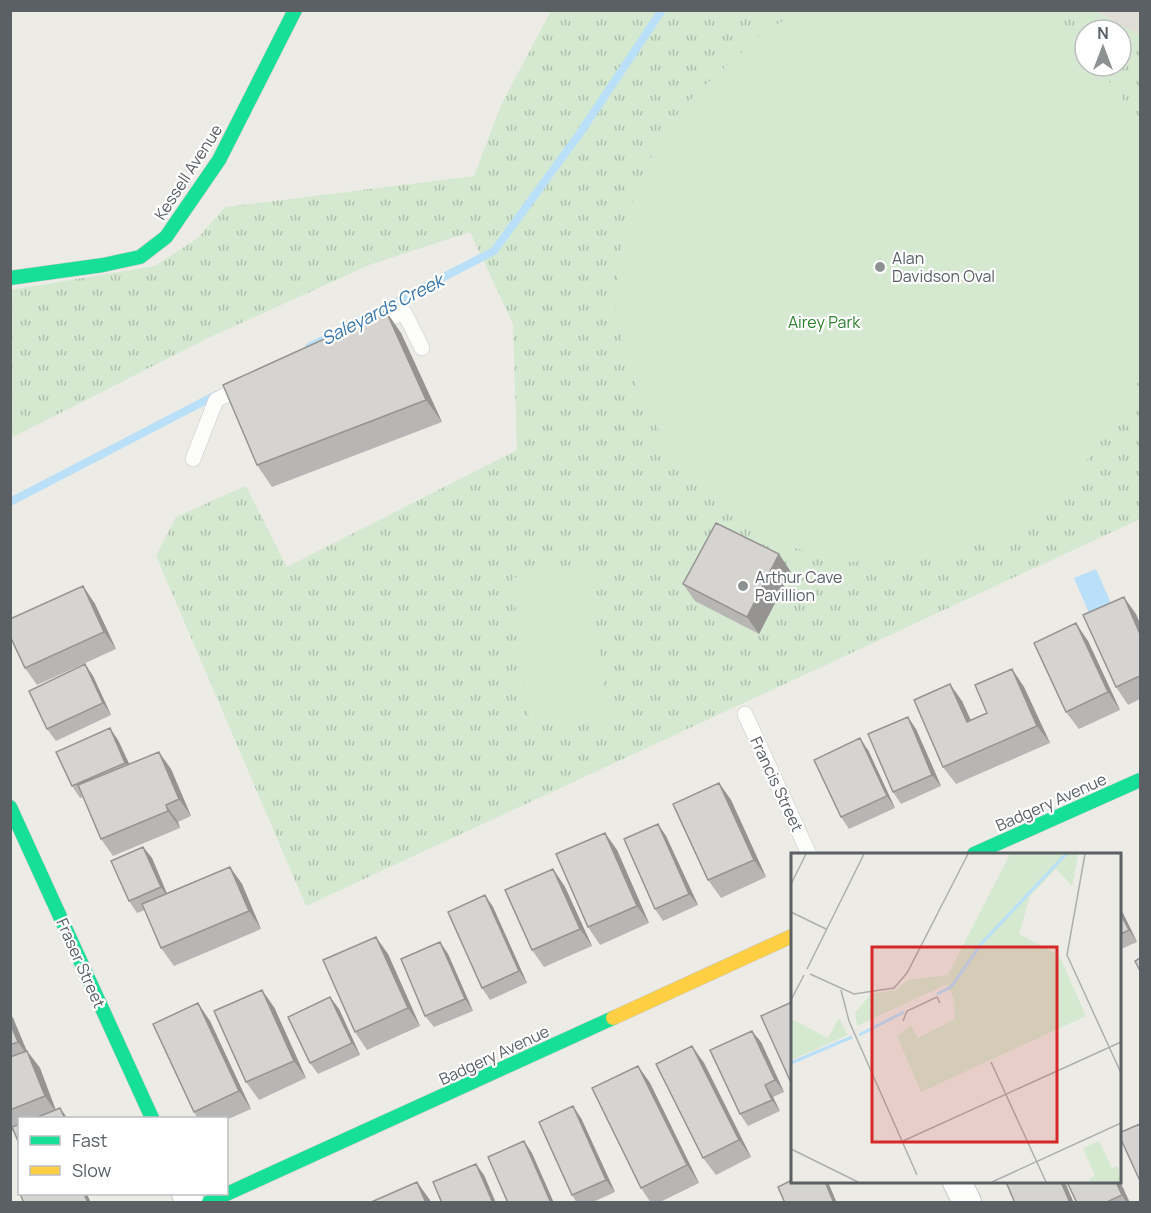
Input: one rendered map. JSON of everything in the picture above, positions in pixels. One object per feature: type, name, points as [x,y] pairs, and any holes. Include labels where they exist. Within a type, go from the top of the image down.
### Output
[{"type":"street","name":"Kessell Avenue","points":[[10,278],[103,265],[140,257],[166,237],[219,160],[295,10]]},
{"type":"street","name":"Badgery Avenue","points":[[978,853],[1140,780]]},
{"type":"street","name":"Fraser Street","points":[[10,807],[151,1117]]},
{"type":"street","name":"Badgery Avenue","points":[[228,1194],[791,936]]},
{"type":"street","points":[[957,1183],[967,1203]]},
{"type":"street","name":"Badgery Avenue","points":[[209,1203],[226,1195]]},
{"type":"lane","points":[[362,332],[404,312],[422,348]]},
{"type":"lane","points":[[193,459],[216,400],[258,380]]},
{"type":"lane","name":"Francis Street","points":[[745,714],[808,853]]},
{"type":"shaded area","points":[[1093,11],[1140,11],[1140,35],[1133,31],[1133,18],[1107,18]]},
{"type":"green space","name":"Airey Park","points":[[1093,10],[1108,18],[1073,18],[1073,78],[1133,78],[1133,31],[1140,35],[1140,519],[306,906],[156,556],[176,517],[246,486],[287,567],[517,450],[513,324],[470,232],[369,265],[208,338],[11,438],[10,290],[155,266],[198,238],[225,207],[474,176],[502,103],[551,11]]},
{"type":"green space","name":"Alan Davidson Oval","points":[[803,11],[1023,11],[1047,21],[1073,43],[1073,78],[1106,78],[1125,102],[1140,130],[1140,377],[1134,391],[1088,459],[1056,497],[1002,536],[934,558],[848,562],[784,545],[727,511],[685,470],[655,424],[628,366],[614,304],[623,229],[645,169],[668,125],[695,95],[769,28]]},
{"type":"green space","points":[[590,569],[607,717],[530,726],[512,578]]},
{"type":"water","points":[[1096,569],[1117,617],[1095,627],[1074,578]]},
{"type":"building","points":[[386,311],[426,400],[257,465],[223,385]]},
{"type":"building","name":"Arthur Cave Pavillion","points":[[716,523],[779,554],[747,617],[683,584]]},
{"type":"building","points":[[83,586],[104,632],[25,668],[10,636],[10,619]]},
{"type":"building","points":[[1124,597],[1140,634],[1140,676],[1116,687],[1083,615]]},
{"type":"building","points":[[1076,623],[1108,692],[1066,712],[1034,643]]},
{"type":"building","points":[[85,664],[103,703],[47,729],[29,691]]},
{"type":"building","points":[[1012,669],[1037,726],[943,767],[914,700],[950,684],[967,722],[987,713],[975,685]]},
{"type":"building","points":[[908,717],[932,775],[893,792],[868,734]]},
{"type":"building","points":[[110,728],[125,763],[72,786],[56,752]]},
{"type":"building","points":[[860,738],[887,796],[841,817],[814,760]]},
{"type":"building","points":[[159,752],[179,799],[166,805],[168,811],[101,839],[78,785]]},
{"type":"building","points":[[719,783],[754,860],[708,880],[673,804]]},
{"type":"building","points":[[658,824],[689,894],[655,909],[624,839]]},
{"type":"building","points":[[605,833],[637,906],[588,927],[556,854]]},
{"type":"building","points":[[143,847],[161,887],[129,901],[111,861]]},
{"type":"building","points":[[230,867],[249,911],[161,948],[142,904]]},
{"type":"building","points":[[553,869],[580,929],[532,950],[505,890]]},
{"type":"building","points":[[485,895],[519,971],[482,988],[448,912]]},
{"type":"building","points":[[1121,915],[1129,930],[1121,934]]},
{"type":"building","points":[[376,937],[408,1008],[355,1032],[323,960]]},
{"type":"building","points":[[440,942],[465,999],[425,1016],[401,959]]},
{"type":"building","points":[[1140,958],[1140,971],[1135,961]]},
{"type":"building","points":[[262,990],[294,1061],[246,1082],[214,1011]]},
{"type":"building","points":[[330,997],[352,1043],[310,1063],[288,1017]]},
{"type":"building","points":[[791,1002],[791,1083],[761,1016]]},
{"type":"building","points":[[198,1003],[239,1091],[194,1112],[153,1024]]},
{"type":"building","points":[[10,1023],[18,1042],[10,1045]]},
{"type":"building","points":[[752,1031],[775,1080],[765,1085],[772,1100],[740,1114],[710,1050]]},
{"type":"building","points":[[692,1046],[739,1140],[703,1158],[656,1064]]},
{"type":"building","points":[[27,1051],[45,1096],[10,1110],[10,1057]]},
{"type":"building","points":[[638,1066],[687,1165],[641,1188],[592,1088]]},
{"type":"building","points":[[573,1106],[606,1180],[572,1195],[539,1122]]},
{"type":"building","points":[[60,1108],[64,1117],[38,1117]]},
{"type":"building","points":[[1140,1124],[1140,1181],[1121,1139],[1121,1132]]},
{"type":"building","points":[[18,1125],[18,1141],[12,1127]]},
{"type":"building","points":[[524,1141],[551,1203],[508,1203],[488,1157]]},
{"type":"building","points":[[476,1164],[493,1203],[442,1203],[433,1182]]},
{"type":"building","points":[[791,1180],[791,1183],[825,1183],[834,1203],[785,1203],[778,1187]]},
{"type":"building","points":[[417,1182],[426,1203],[369,1203]]},
{"type":"building","points":[[1006,1183],[1061,1183],[1070,1203],[1015,1203]]},
{"type":"building","points":[[1067,1183],[1116,1183],[1122,1195],[1105,1203],[1077,1203]]},
{"type":"building","points":[[20,1195],[84,1195],[88,1203],[24,1203]]},
{"type":"waterway","name":"Saleyards Creek","points":[[309,347],[494,251],[580,133],[662,10]]},
{"type":"waterway","name":"Saleyards Creek","points":[[10,502],[218,394]]},
{"type":"traffic: fast","points":[[10,278],[103,265],[140,257],[166,237],[219,160],[295,10]]},
{"type":"traffic: fast","points":[[976,853],[1140,780]]},
{"type":"traffic: fast","points":[[10,807],[152,1117]]},
{"type":"traffic: fast","points":[[228,1193],[613,1018]]},
{"type":"traffic: fast","points":[[209,1202],[224,1195]]},
{"type":"traffic: slow","points":[[613,1018],[791,936]]},
{"type":"place","name":"Alan Davidson Oval","points":[[880,267]]},
{"type":"place","name":"Arthur Cave Pavillion","points":[[743,586]]}]
